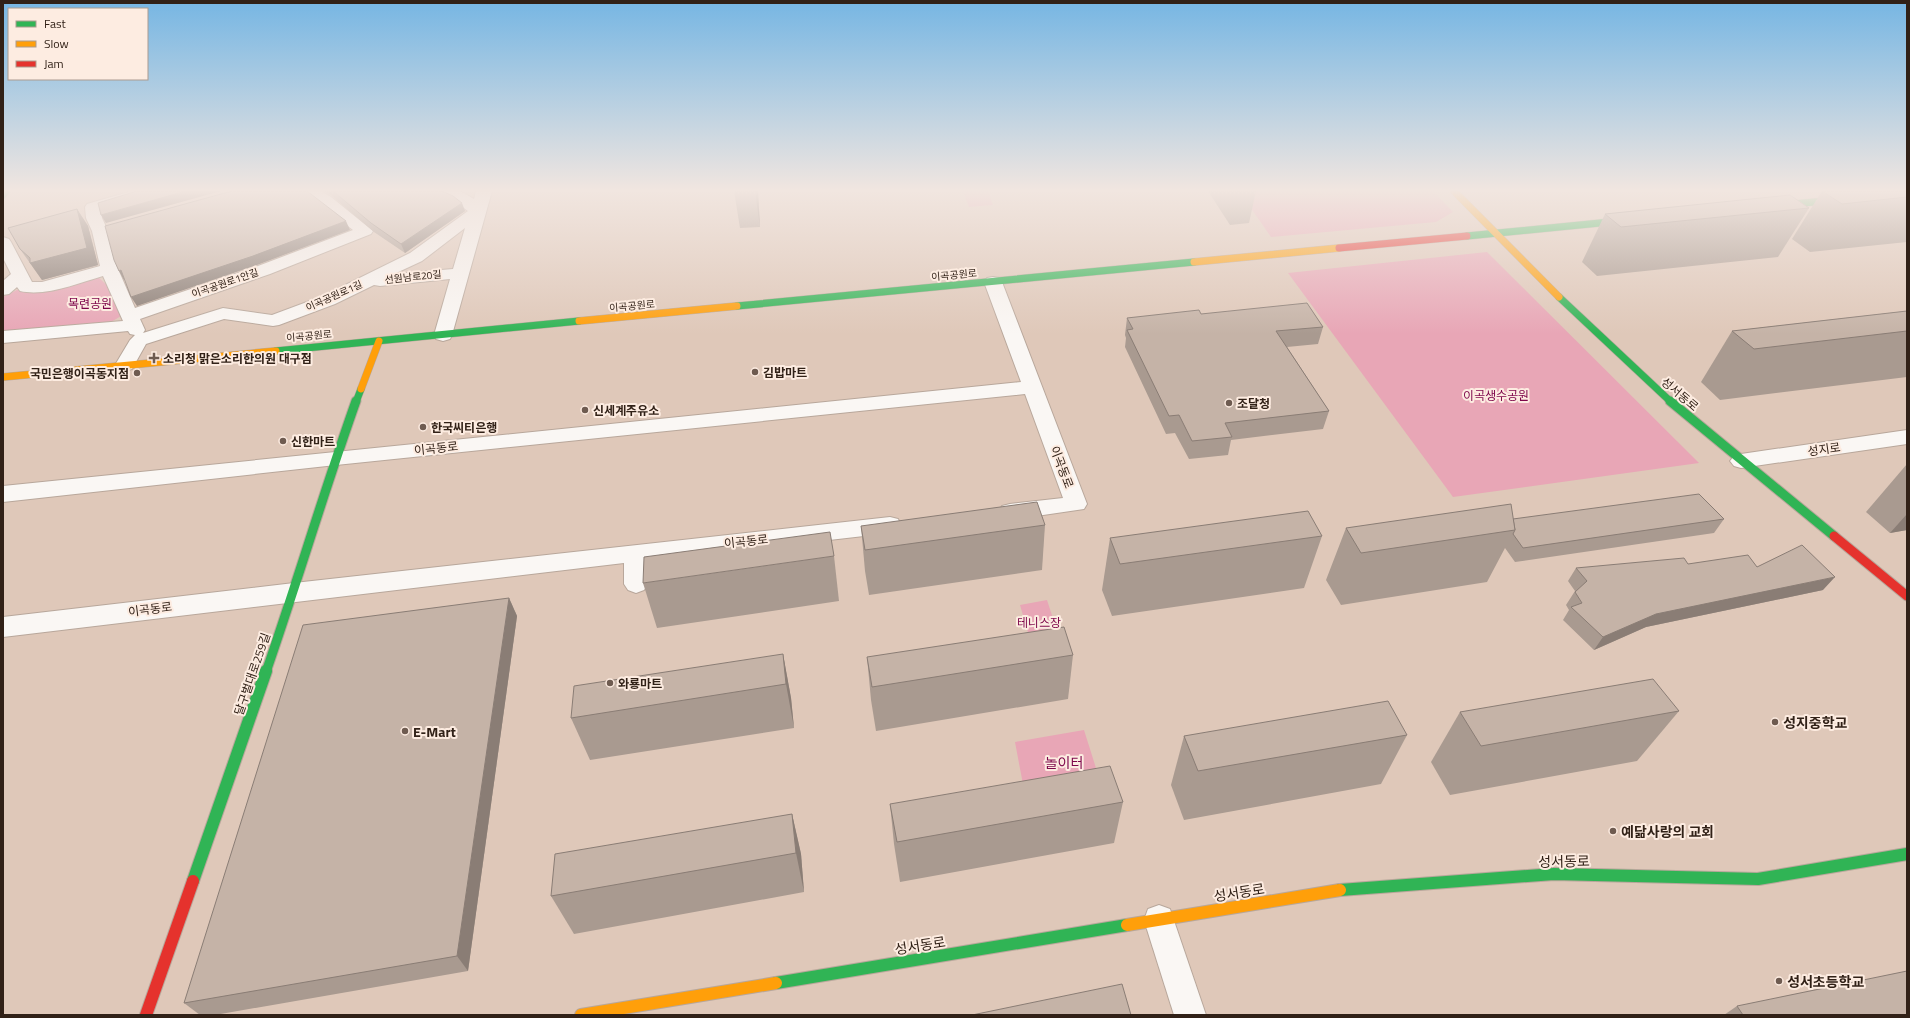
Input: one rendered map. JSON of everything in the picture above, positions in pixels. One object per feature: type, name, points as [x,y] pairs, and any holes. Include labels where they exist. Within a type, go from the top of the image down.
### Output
[{"type":"main road","name":"이곡공원로","points":[[3,377],[1449,239]]},
{"type":"main road","name":"성서동로","points":[[1501,239],[1594,332],[1657,391],[1907,596]]},
{"type":"main road","name":"달구벌대로259길","points":[[146,1015],[294,592],[336,458],[378,341]]},
{"type":"main road","name":"성서동로","points":[[581,1015],[1339,890],[1554,874],[1758,879],[1907,854]]},
{"type":"street","points":[[101,239],[109,269],[135,327],[125,365]]},
{"type":"street","name":"이곡공원로1안길","points":[[135,327],[264,270],[346,239]]},
{"type":"street","name":"이곡공원로1길","points":[[135,327],[223,313],[273,321],[330,300],[416,257],[441,239]]},
{"type":"street","name":"선원남로20길","points":[[443,335],[470,239]]},
{"type":"street","points":[[8,240],[20,275],[26,287],[42,287],[109,269]]},
{"type":"street","name":"선원남로20길","points":[[365,282],[460,273]]},
{"type":"street","points":[[3,290],[20,275]]},
{"type":"street","points":[[993,282],[1031,387]]},
{"type":"street","points":[[3,336],[135,327]]},
{"type":"street","name":"이곡동로","points":[[3,494],[336,458],[1031,387],[1076,504],[990,514]]},
{"type":"street","name":"성지로","points":[[1742,460],[1907,437]]},
{"type":"street","name":"이곡동로","points":[[3,627],[294,592],[911,523]]},
{"type":"street","points":[[635,553],[636,584]]},
{"type":"street","points":[[1159,920],[1190,1015]]},
{"type":"green space","name":"이곡생수공원","points":[[1487,252],[1699,463],[1453,497],[1288,273]]},
{"type":"green space","name":"목련공원","points":[[98,277],[112,290],[121,316],[106,325],[3,334],[3,297],[17,290],[60,288]]},
{"type":"green space","name":"테니스장","points":[[1047,600],[1060,640],[1032,646],[1020,605]]},
{"type":"green space","name":"놀이터","points":[[1084,730],[1101,784],[1025,795],[1015,742]]},
{"type":"building","points":[[14,239],[85,239],[87,248],[30,263],[30,258],[20,249]]},
{"type":"building","points":[[108,239],[299,239],[253,256],[131,297],[121,270],[119,271],[114,260]]},
{"type":"building","points":[[393,239],[409,239],[401,244]]},
{"type":"building","name":"조달청","points":[[1307,303],[1323,327],[1276,331],[1329,411],[1225,423],[1232,437],[1192,441],[1179,415],[1169,416],[1127,330],[1133,329],[1127,318],[1199,310],[1201,314]]},
{"type":"building","points":[[1907,311],[1907,331],[1754,349],[1732,331]]},
{"type":"building","points":[[1699,494],[1724,519],[1523,548],[1513,534],[1515,530],[1513,519]]},
{"type":"building","points":[[1037,502],[1045,525],[865,550],[861,526]]},
{"type":"building","points":[[1511,504],[1515,530],[1361,553],[1346,528]]},
{"type":"building","points":[[1308,511],[1322,536],[1120,564],[1110,538]]},
{"type":"building","points":[[830,532],[834,556],[643,583],[644,557]]},
{"type":"building","points":[[1802,545],[1835,577],[1656,614],[1603,637],[1571,607],[1582,603],[1575,592],[1587,581],[1576,568],[1684,558],[1688,564],[1748,555],[1757,567]]},
{"type":"building","points":[[509,598],[457,956],[184,1003],[303,625]]},
{"type":"building","points":[[1064,627],[1073,655],[872,687],[867,657]]},
{"type":"building","points":[[783,654],[786,684],[571,718],[574,686]]},
{"type":"building","points":[[1653,679],[1679,711],[1481,746],[1460,712]]},
{"type":"building","points":[[1388,701],[1407,735],[1198,771],[1184,736]]},
{"type":"building","points":[[1110,766],[1123,802],[897,842],[890,804]]},
{"type":"building","points":[[792,814],[796,853],[551,896],[555,854]]},
{"type":"building","points":[[1907,971],[1907,1015],[1743,1015],[1737,1006]]},
{"type":"building","points":[[1122,984],[1131,1015],[972,1015]]},
{"type":"traffic: fast","points":[[737,306],[1194,262]]},
{"type":"traffic: fast","points":[[1559,297],[1657,391],[1834,536]]},
{"type":"traffic: fast","points":[[276,351],[579,321]]},
{"type":"traffic: fast","points":[[193,881],[294,592],[336,458],[361,389]]},
{"type":"traffic: fast","points":[[1340,890],[1554,874],[1758,879],[1907,854]]},
{"type":"traffic: fast","points":[[776,983],[1127,925]]},
{"type":"traffic: slow","points":[[1501,239],[1559,297]]},
{"type":"traffic: slow","points":[[1194,262],[1339,248]]},
{"type":"traffic: slow","points":[[579,321],[737,306]]},
{"type":"traffic: slow","points":[[361,389],[379,341]]},
{"type":"traffic: slow","points":[[3,377],[276,351]]},
{"type":"traffic: slow","points":[[1127,925],[1340,890]]},
{"type":"traffic: slow","points":[[581,1015],[776,983]]},
{"type":"traffic: jam","points":[[1339,248],[1440,239]]},
{"type":"traffic: jam","points":[[1834,536],[1907,596]]},
{"type":"traffic: jam","points":[[146,1015],[193,881]]},
{"type":"place","name":"소리청 맑은소리한의원 대구점","points":[[154,358]]},
{"type":"place","name":"김밥마트","points":[[755,372]]},
{"type":"place","name":"국민은행이곡동지점","points":[[137,373]]},
{"type":"place","name":"조달청","points":[[1229,403]]},
{"type":"place","name":"신세계주유소","points":[[585,410]]},
{"type":"place","name":"한국씨티은행","points":[[423,427]]},
{"type":"place","name":"신한마트","points":[[283,441]]},
{"type":"place","name":"와룡마트","points":[[610,683]]},
{"type":"place","name":"성지중학교","points":[[1775,722]]},
{"type":"place","name":"E-Mart","points":[[405,731]]},
{"type":"place","name":"예닮사랑의 교회","points":[[1613,831]]},
{"type":"place","name":"성서초등학교","points":[[1779,981]]}]
